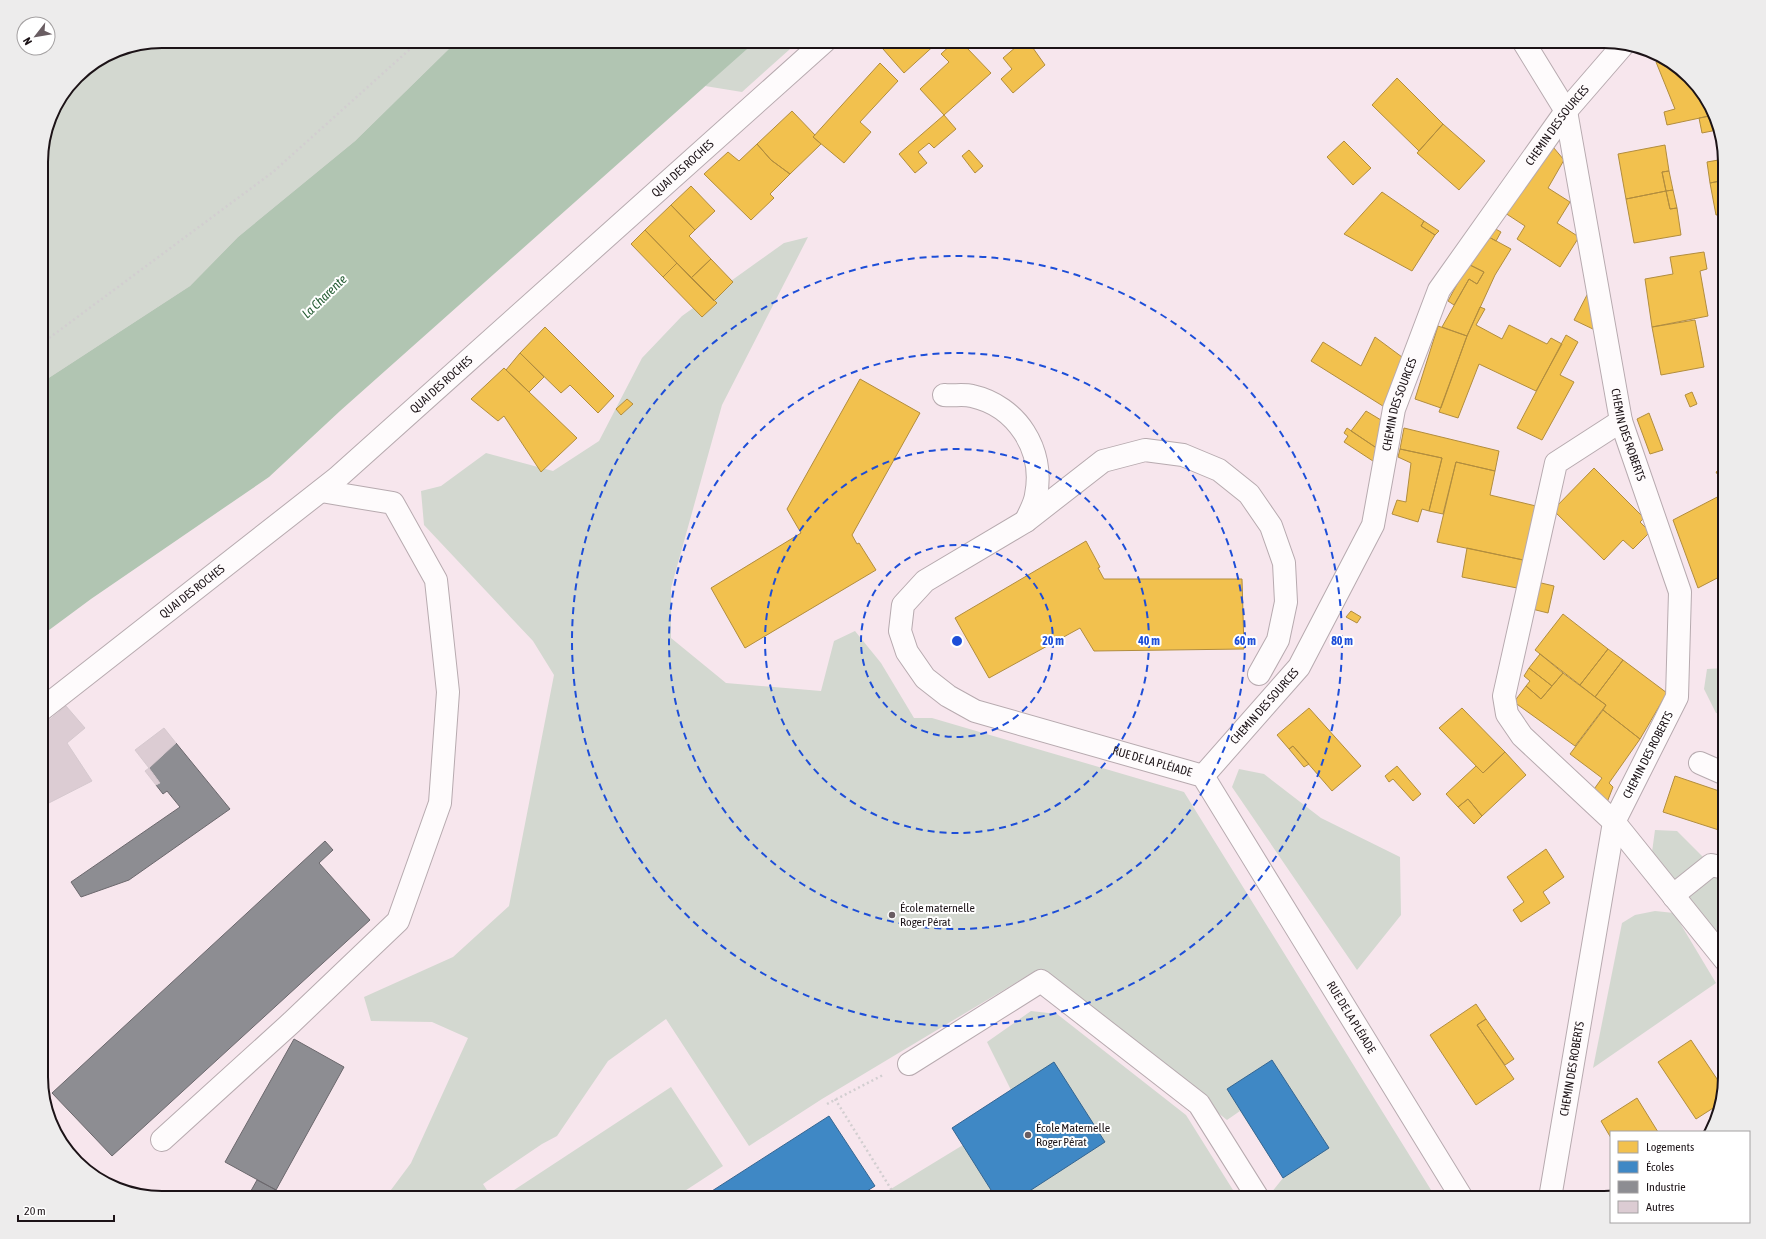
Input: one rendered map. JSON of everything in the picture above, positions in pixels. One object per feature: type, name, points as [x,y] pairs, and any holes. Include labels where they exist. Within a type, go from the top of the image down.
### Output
[{"type":"street","name":"QUAI DES ROCHES","points":[[48,705],[337,478],[817,48]]},
{"type":"street","name":"CHEMIN DES ROBERTS","points":[[1527,48],[1566,111],[1621,421],[1680,592],[1677,697],[1614,822],[1551,1191]]},
{"type":"street","name":"CHEMIN DES SOURCES","points":[[1203,776],[1299,667],[1373,525],[1394,409],[1439,290],[1566,111],[1620,49]]},
{"type":"street","points":[[944,395],[972,396],[996,405],[1018,421],[1032,444],[1038,470],[1036,496],[1026,521]]},
{"type":"street","points":[[1621,421],[1556,462],[1504,696],[1507,714],[1522,736],[1614,822],[1718,951]]},
{"type":"street","name":"RUE DE LA PLÉIADE","points":[[1259,674],[1278,640],[1286,602],[1284,563],[1271,526],[1249,494],[1219,470],[1183,454],[1145,450],[1103,461],[1026,521],[925,581],[903,605],[900,631],[907,652],[925,678],[948,696],[975,711],[1203,776],[1458,1191]]},
{"type":"street","points":[[162,1140],[292,1022],[398,921],[440,803],[448,692],[436,580],[393,503],[320,491]]},
{"type":"street","points":[[1700,763],[1718,771]]},
{"type":"street","points":[[1674,898],[1681,889],[1711,865],[1718,866]]},
{"type":"street","points":[[910,1064],[1041,981],[1199,1104],[1254,1191]]},
{"type":"path","points":[[48,339],[273,172],[411,48]]},
{"type":"path","points":[[827,1104],[871,1079],[910,1064]]},
{"type":"path","points":[[835,1100],[892,1191]]},
{"type":"shaded area","points":[[155,48],[450,48],[355,141],[238,237],[190,286],[48,378],[48,155],[52,133],[60,112],[67,99],[81,81],[105,63],[126,54]]},
{"type":"shaded area","points":[[746,48],[791,48],[742,92],[705,86]]},
{"type":"shaded area","name":"École maternelle Roger Pérat","points":[[808,237],[722,405],[671,588],[671,638],[726,683],[821,691],[834,641],[855,631],[881,663],[914,718],[932,718],[1184,792],[1432,1191],[1273,1191],[1283,1178],[1240,1111],[1227,1120],[1037,970],[822,1099],[749,1146],[666,1019],[608,1061],[557,1136],[542,1144],[483,1184],[488,1191],[390,1191],[411,1163],[468,1038],[432,1022],[371,1021],[364,997],[453,957],[509,906],[554,675],[533,641],[424,525],[421,491],[441,486],[486,453],[553,471],[599,441],[642,358],[682,316],[784,243]]},
{"type":"shaded area","points":[[1718,668],[1718,713],[1716,713],[1704,689],[1707,669]]},
{"type":"shaded area","points":[[1239,769],[1264,774],[1321,818],[1400,857],[1401,915],[1357,970],[1232,787]]},
{"type":"shaded area","points":[[1655,830],[1677,831],[1718,872],[1718,937],[1652,852]]},
{"type":"shaded area","points":[[1655,911],[1674,913],[1716,983],[1593,1068],[1622,923],[1635,915]]},
{"type":"shaded area","points":[[1031,1011],[1057,1014],[1186,1115],[1234,1191],[1018,1191],[1011,1090],[987,1042]]},
{"type":"shaded area","points":[[671,1087],[723,1166],[685,1191],[513,1191]]},
{"type":"shaded area","points":[[963,1145],[992,1191],[887,1191]]},
{"type":"water","name":"La Charente","points":[[450,48],[748,48],[340,411],[269,477],[91,599],[48,631],[48,378],[190,286],[238,237],[355,141]]},
{"type":"building: Logements","points":[[882,48],[931,48],[904,73]]},
{"type":"building: Logements","points":[[947,48],[967,48],[991,73],[944,115],[920,89],[949,62],[941,54]]},
{"type":"building: Logements","points":[[1015,48],[1033,48],[1045,65],[1013,93],[1001,79],[1012,69],[1003,58]]},
{"type":"building: Logements","points":[[1656,62],[1667,67],[1685,81],[1703,105],[1708,116],[1667,125],[1664,112],[1675,109]]},
{"type":"building: Logements","points":[[880,63],[898,81],[860,122],[871,132],[844,163],[813,137]]},
{"type":"building: Logements","points":[[1397,78],[1443,124],[1419,151],[1372,105]]},
{"type":"building: Logements","points":[[792,111],[815,135],[813,137],[821,144],[790,174],[771,160],[757,144]]},
{"type":"building: Logements","points":[[944,115],[956,129],[934,148],[929,143],[918,152],[927,163],[915,173],[899,154]]},
{"type":"building: Logements","points":[[1708,116],[1713,131],[1702,133],[1699,118]]},
{"type":"building: Logements","points":[[1443,124],[1485,161],[1459,190],[1417,153]]},
{"type":"building: Logements","points":[[1344,141],[1371,168],[1353,185],[1327,157]]},
{"type":"building: Logements","points":[[1548,141],[1564,160],[1548,188],[1570,202],[1557,223],[1579,237],[1560,267],[1517,239],[1525,226],[1502,211]]},
{"type":"building: Logements","points":[[757,144],[771,160],[790,174],[770,194],[774,198],[751,220],[704,174],[728,152],[739,161]]},
{"type":"building: Logements","points":[[1665,145],[1669,171],[1662,172],[1666,191],[1626,199],[1618,154]]},
{"type":"building: Logements","points":[[969,150],[983,166],[975,173],[962,156]]},
{"type":"building: Logements","points":[[1718,160],[1718,181],[1710,183],[1707,162]]},
{"type":"building: Logements","points":[[1669,171],[1673,190],[1666,191],[1662,172]]},
{"type":"building: Logements","points":[[1718,181],[1718,215],[1716,215],[1710,183]]},
{"type":"building: Logements","points":[[691,186],[715,211],[695,230],[671,205]]},
{"type":"building: Logements","points":[[1673,190],[1677,208],[1670,209],[1666,191]]},
{"type":"building: Logements","points":[[1666,191],[1670,209],[1677,208],[1681,235],[1634,243],[1626,199]]},
{"type":"building: Logements","points":[[1382,192],[1424,221],[1421,226],[1435,235],[1412,271],[1344,234]]},
{"type":"building: Logements","points":[[671,205],[695,230],[689,236],[711,259],[691,278],[645,230]]},
{"type":"building: Logements","points":[[1424,221],[1439,231],[1435,235],[1421,226]]},
{"type":"building: Logements","points":[[1492,227],[1501,232],[1496,241],[1487,236]]},
{"type":"building: Logements","points":[[645,230],[677,263],[663,277],[631,244]]},
{"type":"building: Logements","points":[[1487,236],[1511,249],[1495,275],[1467,336],[1442,327],[1469,279],[1477,284],[1484,272],[1468,264]]},
{"type":"building: Logements","points":[[1704,252],[1707,269],[1700,271],[1708,316],[1652,327],[1645,279],[1673,274],[1670,257]]},
{"type":"building: Logements","points":[[711,259],[733,282],[714,301],[691,278]]},
{"type":"building: Logements","points":[[677,263],[717,303],[702,317],[663,277]]},
{"type":"building: Logements","points":[[1468,264],[1484,272],[1477,284],[1469,279],[1454,305],[1448,301]]},
{"type":"building: Logements","points":[[1588,293],[1595,330],[1574,320]]},
{"type":"building: Logements","points":[[1480,307],[1485,309],[1476,325],[1502,339],[1509,325],[1547,344],[1551,338],[1562,344],[1536,391],[1479,364],[1458,418],[1439,412],[1467,336]]},
{"type":"building: Logements","points":[[1695,320],[1704,367],[1661,375],[1652,327]]},
{"type":"building: Logements","points":[[1438,326],[1467,336],[1441,408],[1415,399]]},
{"type":"building: Logements","points":[[545,327],[614,396],[598,413],[570,385],[561,393],[520,353]]},
{"type":"building: Logements","points":[[1566,335],[1578,342],[1560,375],[1574,382],[1542,440],[1517,428]]},
{"type":"building: Logements","points":[[1375,337],[1406,360],[1386,408],[1311,361],[1323,342],[1361,366]]},
{"type":"building: Logements","points":[[520,353],[544,377],[529,392],[506,370]]},
{"type":"building: Logements","points":[[504,368],[577,438],[541,472],[504,416],[498,421],[471,399]]},
{"type":"building: Logements","points":[[860,379],[920,413],[852,535],[857,544],[859,543],[876,570],[745,648],[711,588],[801,533],[787,509]]},
{"type":"building: Logements","points":[[1692,392],[1697,404],[1690,407],[1685,395]]},
{"type":"building: Logements","points":[[627,399],[633,404],[621,415],[616,409]]},
{"type":"building: Logements","points":[[1366,411],[1381,420],[1381,451],[1351,431]]},
{"type":"building: Logements","points":[[1649,413],[1663,450],[1650,454],[1637,419]]},
{"type":"building: Logements","points":[[1347,428],[1381,451],[1379,465],[1344,442],[1348,436],[1344,433]]},
{"type":"building: Logements","points":[[1404,428],[1499,451],[1495,471],[1456,462],[1443,514],[1429,511],[1442,458],[1400,449]]},
{"type":"building: Logements","points":[[1400,449],[1442,458],[1429,511],[1422,509],[1418,522],[1392,514],[1397,500],[1406,502],[1411,463],[1398,457]]},
{"type":"building: Logements","points":[[1456,462],[1495,471],[1490,495],[1536,506],[1528,561],[1437,542]]},
{"type":"building: Logements","points":[[1594,468],[1644,518],[1640,522],[1650,532],[1633,549],[1623,540],[1604,560],[1553,510]]},
{"type":"building: Logements","points":[[1718,497],[1718,578],[1698,588],[1673,520]]},
{"type":"building: Logements","points":[[1086,541],[1100,567],[1098,568],[1104,579],[1242,579],[1244,649],[1094,651],[1080,628],[989,678],[955,618]]},
{"type":"building: Logements","points":[[1467,548],[1528,561],[1522,589],[1462,577]]},
{"type":"building: Logements","points":[[1537,582],[1554,586],[1548,613],[1532,609]]},
{"type":"building: Logements","points":[[1351,611],[1361,617],[1357,623],[1346,617]]},
{"type":"building: Logements","points":[[1563,614],[1608,649],[1580,685],[1535,650]]},
{"type":"building: Logements","points":[[1608,649],[1623,660],[1595,697],[1580,685]]},
{"type":"building: Logements","points":[[1540,654],[1563,673],[1552,686],[1529,668]]},
{"type":"building: Logements","points":[[1623,660],[1667,693],[1640,739],[1603,710],[1606,705],[1595,697]]},
{"type":"building: Logements","points":[[1529,668],[1552,686],[1541,699],[1526,686],[1530,681],[1524,676]]},
{"type":"building: Logements","points":[[1563,673],[1606,705],[1575,746],[1514,702],[1526,686],[1541,699]]},
{"type":"building: Logements","points":[[1309,708],[1361,766],[1332,791],[1293,746],[1289,749],[1277,735]]},
{"type":"building: Logements","points":[[1462,708],[1505,752],[1483,773],[1439,728]]},
{"type":"building: Logements","points":[[1603,710],[1640,739],[1609,783],[1613,787],[1606,805],[1592,792],[1602,778],[1570,754]]},
{"type":"building: Logements","points":[[1293,746],[1309,764],[1304,767],[1289,749]]},
{"type":"building: Logements","points":[[1505,752],[1526,775],[1482,816],[1468,799],[1458,807],[1446,794],[1476,766],[1483,773]]},
{"type":"building: Logements","points":[[1397,766],[1421,794],[1413,801],[1393,779],[1389,782],[1385,776]]},
{"type":"building: Logements","points":[[1675,776],[1718,791],[1718,830],[1663,812]]},
{"type":"building: Logements","points":[[1468,799],[1482,816],[1474,824],[1458,807]]},
{"type":"building: Logements","points":[[1546,849],[1564,877],[1543,892],[1550,903],[1521,922],[1513,910],[1524,902],[1507,877]]},
{"type":"building: Logements","points":[[1476,1004],[1486,1019],[1477,1025],[1514,1079],[1476,1105],[1430,1035]]},
{"type":"building: Logements","points":[[1486,1019],[1514,1059],[1505,1065],[1477,1025]]},
{"type":"building: Logements","points":[[1691,1040],[1718,1080],[1713,1108],[1696,1119],[1658,1062]]},
{"type":"building: Logements","points":[[1637,1098],[1657,1131],[1610,1131],[1610,1136],[1601,1121]]},
{"type":"building: Écoles","points":[[1272,1060],[1329,1148],[1283,1178],[1227,1089]]},
{"type":"building: Écoles","name":"École Maternelle Roger Pérat","points":[[1054,1062],[1105,1142],[1030,1191],[992,1191],[952,1128]]},
{"type":"building: Écoles","points":[[829,1116],[875,1186],[867,1191],[712,1191]]},
{"type":"building: Industrie","points":[[176,743],[230,809],[129,880],[81,897],[71,882],[180,807],[167,791],[163,794],[156,785],[160,783],[149,768]]},
{"type":"building: Industrie","points":[[325,841],[333,850],[319,863],[370,920],[112,1156],[52,1093]]},
{"type":"building: Industrie","points":[[294,1039],[344,1067],[276,1190],[225,1162]]},
{"type":"building: Industrie","points":[[257,1180],[276,1190],[275,1191],[251,1191]]},
{"type":"building: Autres","points":[[66,706],[85,728],[67,743],[92,781],[48,803],[48,721]]},
{"type":"building: Autres","points":[[164,728],[176,743],[149,768],[135,750]]},
{"type":"building: Autres","points":[[149,768],[160,783],[156,785],[145,771]]},
{"type":"place","name":"École maternelle Roger Pérat","points":[[892,915]]},
{"type":"place","name":"École Maternelle Roger Pérat","points":[[1028,1135]]}]
